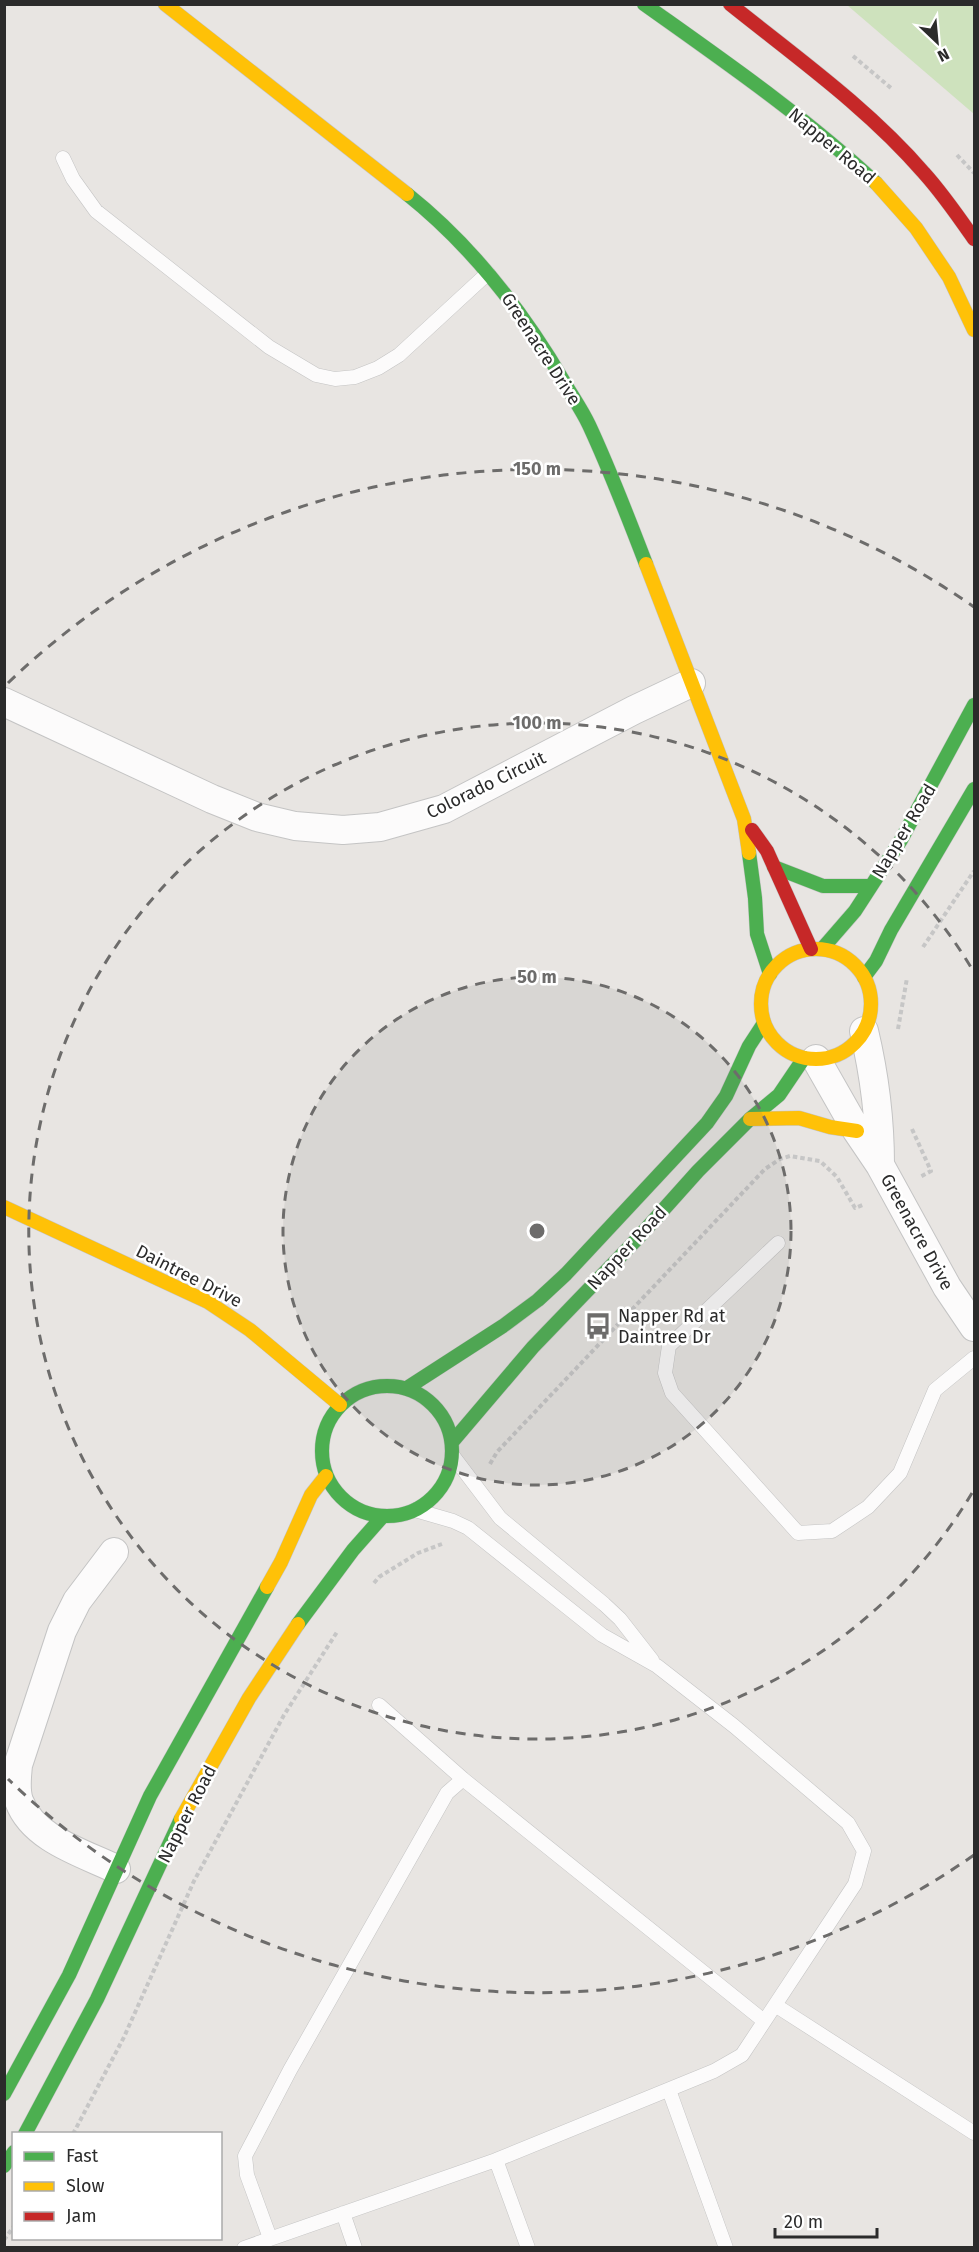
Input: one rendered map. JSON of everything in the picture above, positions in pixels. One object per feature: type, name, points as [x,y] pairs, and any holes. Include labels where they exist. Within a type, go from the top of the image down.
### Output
[{"type":"main road","name":"Greenacre Drive","points":[[165,4],[417,201],[458,240],[488,273],[540,342],[588,423],[627,515],[744,819],[755,898],[757,934],[770,974]]},
{"type":"main road","name":"Napper Road","points":[[644,4],[796,115],[847,155],[887,193],[919,231],[946,271],[975,330]]},
{"type":"main road","points":[[730,4],[881,128],[930,177],[975,239]]},
{"type":"main road","name":"Napper Road","points":[[817,949],[855,911],[901,840],[975,705]]},
{"type":"main road","points":[[864,977],[876,961],[891,930],[975,789]]},
{"type":"main road","name":"Greenacre Drive","points":[[744,819],[767,852],[817,949]]},
{"type":"main road","points":[[774,867],[823,886],[871,886]]},
{"type":"main road","points":[[817,949],[839,954],[854,963],[864,977],[871,994],[871,1013],[864,1031],[856,1042],[830,1057],[810,1059],[787,1051],[774,1039],[764,1023],[761,1007],[763,990],[770,974],[781,961],[795,953],[817,949]]},
{"type":"main road","name":"Napper Road","points":[[407,1388],[503,1326],[538,1300],[566,1274],[707,1122],[726,1096],[749,1046],[764,1023]]},
{"type":"main road","name":"Napper Road","points":[[453,1441],[533,1347],[698,1171],[750,1119],[779,1095],[810,1059]]},
{"type":"main road","points":[[750,1119],[799,1118],[830,1127],[857,1131]]},
{"type":"main road","name":"Daintree Drive","points":[[4,1207],[208,1302],[250,1330],[340,1405]]},
{"type":"main road","points":[[389,1385],[407,1388],[424,1396],[437,1408],[447,1423],[453,1441],[453,1456],[450,1473],[430,1501],[415,1510],[400,1515],[383,1516],[365,1513],[349,1504],[336,1491],[326,1476],[322,1457],[323,1438],[329,1421],[340,1405],[354,1394],[371,1387],[389,1385]]},
{"type":"main road","points":[[4,2094],[69,1975],[150,1796],[281,1562],[311,1495],[326,1476]]},
{"type":"main road","name":"Napper Road","points":[[26,2132],[87,2019],[181,1819],[230,1731],[268,1669],[349,1554],[383,1516]]},
{"type":"street","name":"Colorado Circuit","points":[[4,702],[212,799],[257,817],[295,826],[344,830],[380,827],[444,809],[634,710],[691,683]]},
{"type":"street","points":[[864,1031],[872,1062],[872,1080],[880,1130],[880,1165]]},
{"type":"street","name":"Greenacre Drive","points":[[810,1059],[880,1165],[947,1287],[975,1327]]},
{"type":"street","points":[[114,1552],[77,1601],[62,1631],[18,1765],[16,1785],[19,1801],[38,1828],[51,1838],[116,1869]]},
{"type":"lane","points":[[63,158],[73,180],[96,211],[269,347],[316,375],[334,379],[355,377],[399,355],[488,273]]},
{"type":"lane","points":[[778,1243],[669,1347],[665,1373],[672,1393],[798,1533],[832,1531],[868,1507],[900,1473],[935,1390],[975,1358]]},
{"type":"lane","points":[[453,1456],[500,1518],[620,1619],[657,1666]]},
{"type":"lane","points":[[244,2247],[496,2160],[714,2071],[742,2055],[855,1884],[864,1851],[848,1823],[734,1726],[657,1666],[602,1635],[468,1528],[453,1521],[415,1510]]},
{"type":"lane","points":[[538,1585],[555,1564]]},
{"type":"lane","points":[[379,1705],[463,1779],[764,2021]]},
{"type":"lane","points":[[270,2238],[247,2175],[245,2156],[290,2070],[447,1793],[463,1779]]},
{"type":"lane","points":[[775,2005],[975,2133]]},
{"type":"lane","points":[[669,2090],[726,2247]]},
{"type":"lane","points":[[496,2160],[528,2247]]},
{"type":"lane","points":[[343,2213],[355,2247]]},
{"type":"path","points":[[921,951],[975,871]]},
{"type":"path","points":[[907,978],[911,969]]},
{"type":"green space","points":[[847,5],[974,5],[974,114]]},
{"type":"traffic: fast","points":[[644,4],[792,112],[876,183]]},
{"type":"traffic: fast","points":[[407,194],[474,257],[513,305],[548,356],[589,425],[612,476],[646,564]]},
{"type":"traffic: fast","points":[[822,949],[855,911],[901,840],[974,705]]},
{"type":"traffic: fast","points":[[864,977],[876,961],[891,930],[974,789]]},
{"type":"traffic: fast","points":[[749,853],[757,934],[770,974]]},
{"type":"traffic: fast","points":[[774,867],[823,886],[871,886]]},
{"type":"traffic: fast","points":[[407,1388],[503,1326],[538,1300],[566,1274],[707,1123],[726,1096],[749,1046],[764,1023]]},
{"type":"traffic: fast","points":[[453,1441],[533,1347],[638,1238],[698,1171],[750,1119],[779,1095],[804,1058]]},
{"type":"traffic: fast","points":[[387,1386],[412,1391],[433,1405],[447,1426],[452,1451],[447,1476],[433,1497],[412,1511],[387,1516],[362,1511],[341,1497],[327,1476],[322,1451],[327,1426],[341,1405],[362,1391],[387,1386]]},
{"type":"traffic: fast","points":[[298,1624],[353,1550],[383,1516]]},
{"type":"traffic: fast","points":[[4,2094],[69,1975],[150,1796],[267,1587]]},
{"type":"traffic: fast","points":[[26,2132],[97,1999],[181,1819]]},
{"type":"traffic: fast","points":[[4,2166],[12,2155]]},
{"type":"traffic: slow","points":[[165,4],[407,194]]},
{"type":"traffic: slow","points":[[876,183],[916,228],[949,277],[974,330]]},
{"type":"traffic: slow","points":[[646,564],[744,819],[749,853]]},
{"type":"traffic: slow","points":[[816,949],[837,953],[855,965],[867,983],[871,1004],[867,1025],[855,1043],[837,1055],[816,1059],[795,1055],[777,1043],[765,1025],[761,1004],[765,983],[777,965],[795,953],[816,949]]},
{"type":"traffic: slow","points":[[750,1119],[799,1118],[830,1127],[857,1131]]},
{"type":"traffic: slow","points":[[4,1207],[208,1302],[250,1330],[340,1405]]},
{"type":"traffic: slow","points":[[267,1587],[281,1562],[311,1495],[326,1476]]},
{"type":"traffic: slow","points":[[181,1819],[249,1698],[298,1624]]},
{"type":"traffic: jam","points":[[730,4],[831,84],[902,149],[931,181],[974,239]]},
{"type":"traffic: jam","points":[[752,830],[767,851],[811,949]]},
{"type":"place","name":"Napper Rd at Daintree Dr","points":[[598,1326]]}]
